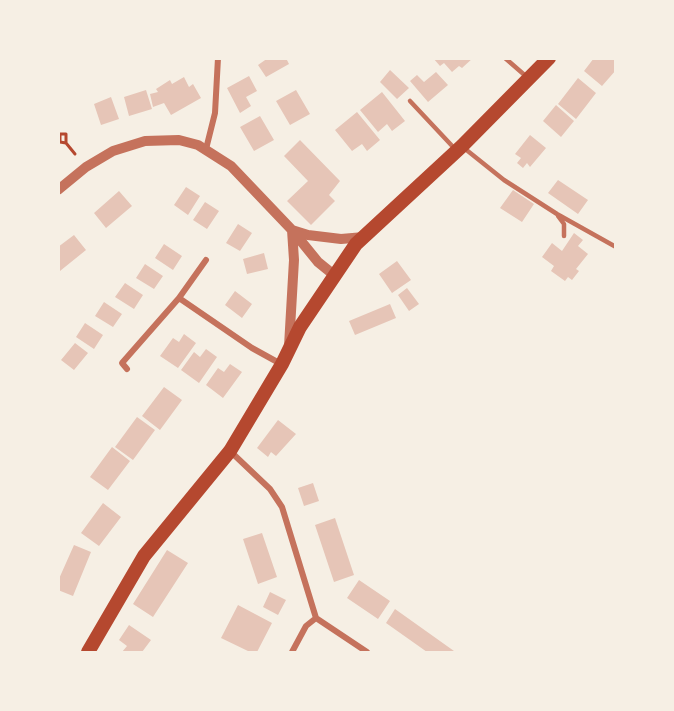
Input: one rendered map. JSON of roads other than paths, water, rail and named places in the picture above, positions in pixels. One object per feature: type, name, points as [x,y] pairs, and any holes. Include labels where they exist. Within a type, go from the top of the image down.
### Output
[{"type":"highway","points":[[88,652],[144,556],[230,451],[334,275],[364,237],[460,149],[549,58]]},
{"type":"street","points":[[206,148],[215,114],[218,58]]},
{"type":"street","points":[[58,190],[86,167],[113,151],[145,141],[179,140],[206,148],[231,166],[292,230],[318,262],[334,275]]},
{"type":"street","points":[[292,230],[308,235],[341,239],[364,237]]},
{"type":"street","points":[[289,349],[294,260],[292,230]]},
{"type":"street","points":[[126,369],[122,363],[179,298],[206,260]]},
{"type":"street","points":[[179,298],[252,348],[282,364]]},
{"type":"street","points":[[230,451],[270,489],[282,507],[316,618],[367,652]]},
{"type":"street","points":[[292,652],[306,626],[316,618]]},
{"type":"lane","points":[[506,58],[530,80]]},
{"type":"lane","points":[[411,101],[460,149],[557,214],[615,247]]},
{"type":"lane","points":[[557,214],[564,224],[564,236]]}]
